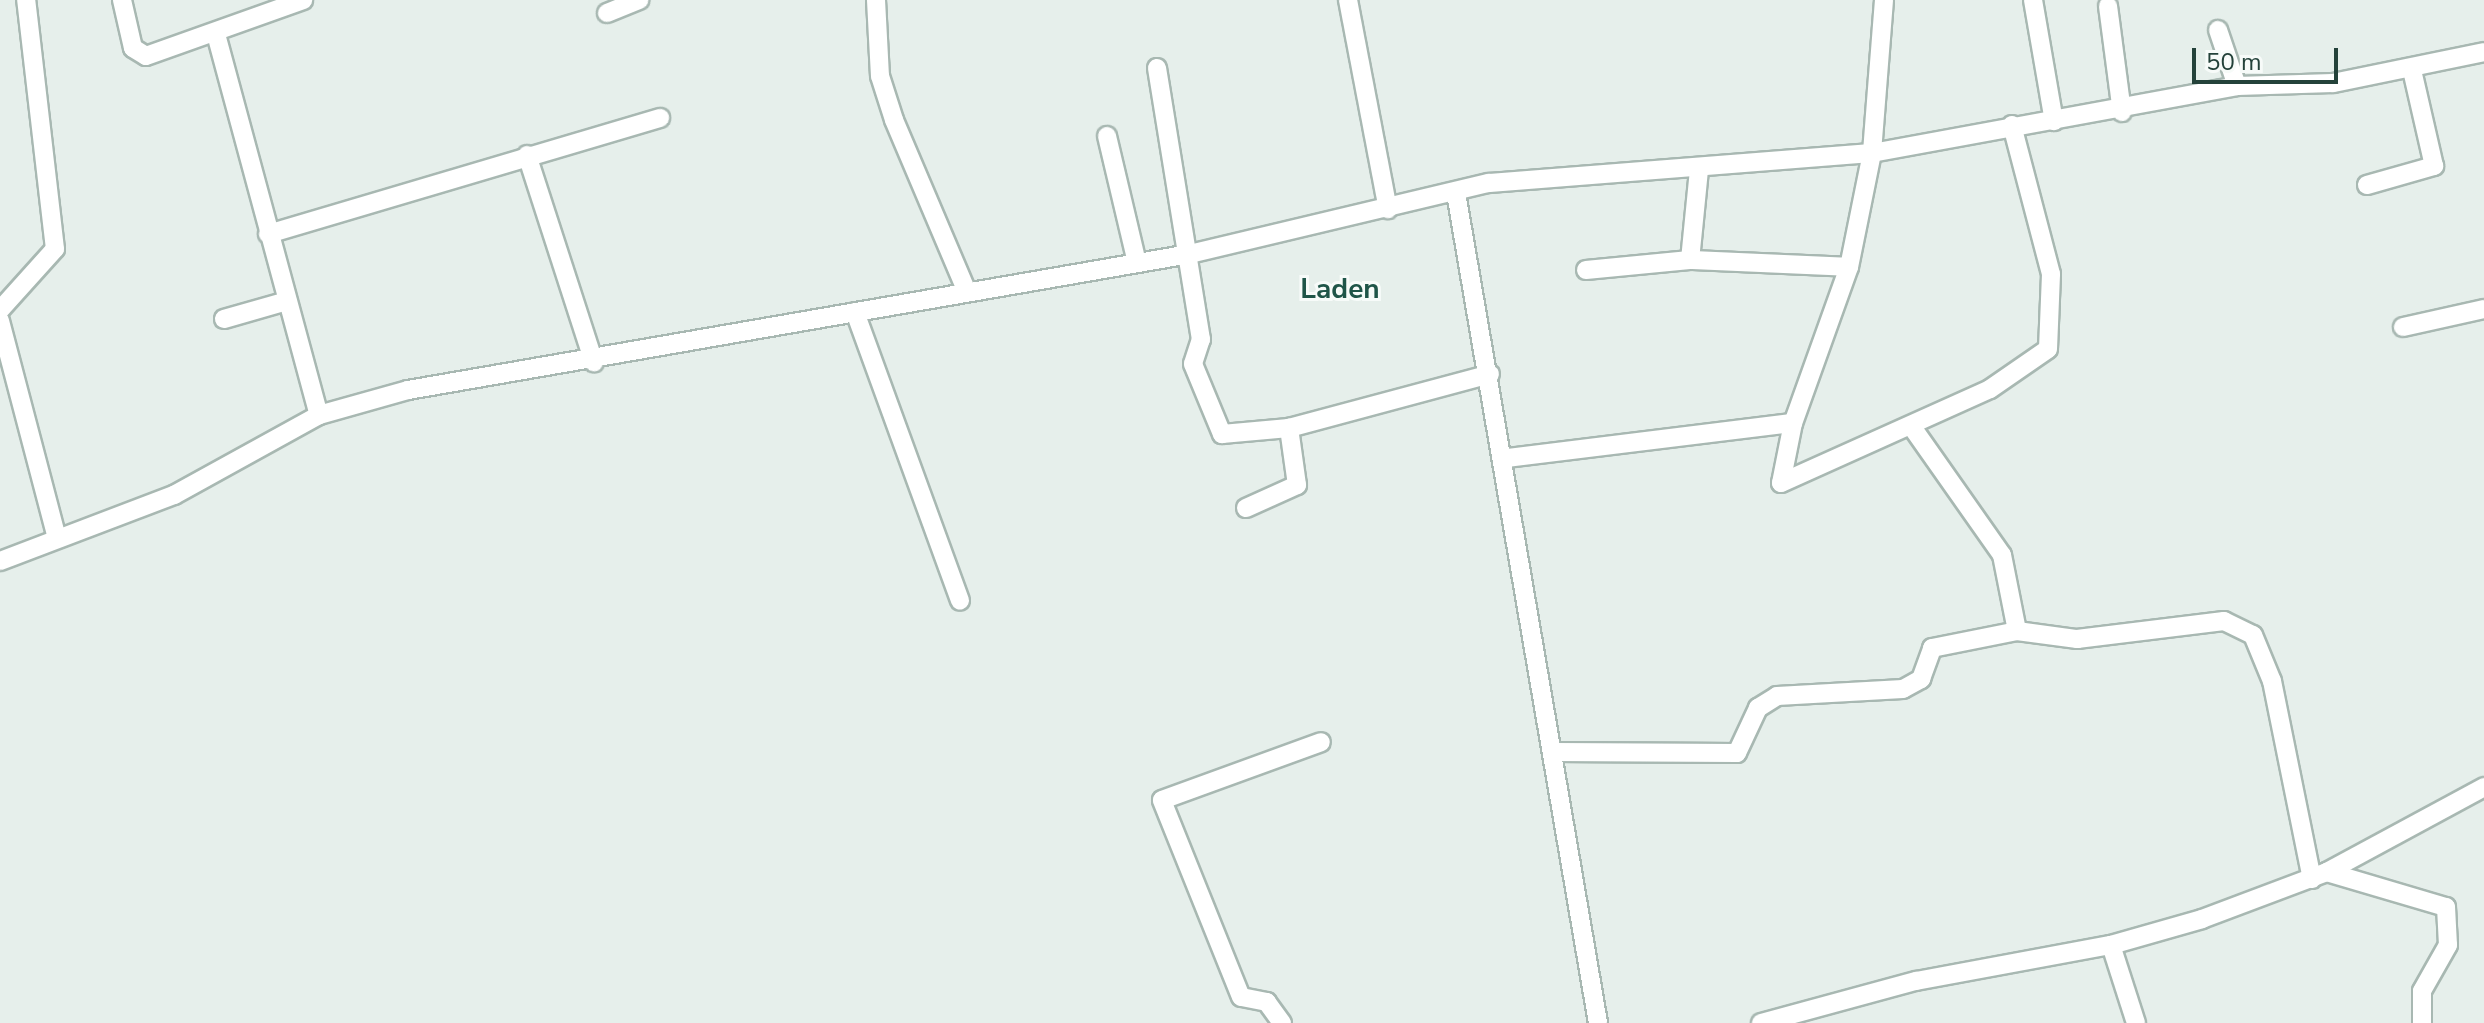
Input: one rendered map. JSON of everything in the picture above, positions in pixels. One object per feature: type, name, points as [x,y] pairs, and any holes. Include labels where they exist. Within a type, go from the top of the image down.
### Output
[{"type":"street","points":[[0,310],[46,265],[56,239],[26,0]]},
{"type":"street","points":[[122,0],[138,56],[216,34],[303,0]]},
{"type":"street","points":[[607,13],[640,0]]},
{"type":"street","points":[[876,0],[880,76],[894,120],[967,292]]},
{"type":"street","points":[[1348,0],[1388,209]]},
{"type":"street","points":[[1884,0],[1872,153],[1849,267],[1793,423],[1783,484],[1912,427],[2037,362],[2048,349],[2051,274],[2012,125]]},
{"type":"street","points":[[2033,0],[2054,121]]},
{"type":"street","points":[[2108,6],[2122,112]]},
{"type":"street","points":[[2218,30],[2237,86]]},
{"type":"street","points":[[216,34],[319,415]]},
{"type":"street","points":[[0,561],[174,495],[319,415],[408,390],[594,362],[855,312],[1190,254],[1523,178],[1699,170],[1872,153],[2012,125],[2122,112],[2237,86],[2310,85],[2412,70],[2484,52]]},
{"type":"street","points":[[1157,68],[1190,254],[1201,339],[1193,364],[1220,431],[1229,438],[1289,428],[1490,374]]},
{"type":"street","points":[[2367,185],[2434,166],[2412,70]]},
{"type":"street","points":[[268,234],[660,118]]},
{"type":"street","points":[[1107,136],[1137,263]]},
{"type":"street","points":[[527,155],[594,362]]},
{"type":"street","points":[[1690,260],[1699,170]]},
{"type":"street","points":[[1456,193],[1507,458],[1598,1023]]},
{"type":"street","points":[[1586,270],[1690,260],[1849,267]]},
{"type":"street","points":[[224,319],[287,301]]},
{"type":"street","points":[[2403,327],[2484,309]]},
{"type":"street","points":[[855,312],[960,600]]},
{"type":"street","points":[[0,321],[57,538]]},
{"type":"street","points":[[1507,458],[1793,423]]},
{"type":"street","points":[[1912,427],[2002,555],[2017,631]]},
{"type":"street","points":[[1246,508],[1297,485],[1289,428]]},
{"type":"street","points":[[1554,752],[1737,753],[1758,708],[1777,696],[1903,689],[1921,679],[1932,648],[2017,631],[2077,639],[2224,621],[2253,635],[2272,681],[2320,875]]},
{"type":"street","points":[[1282,1023],[1267,1002],[1241,997],[1162,800],[1321,742]]},
{"type":"street","points":[[1761,1023],[1916,981],[2111,945],[2320,875],[2484,787]]},
{"type":"street","points":[[2320,875],[2446,907],[2448,945],[2422,991],[2422,1023]]},
{"type":"street","points":[[2111,945],[2136,1023]]},
{"type":"district","name":"Laden","points":[[1340,289]]}]
